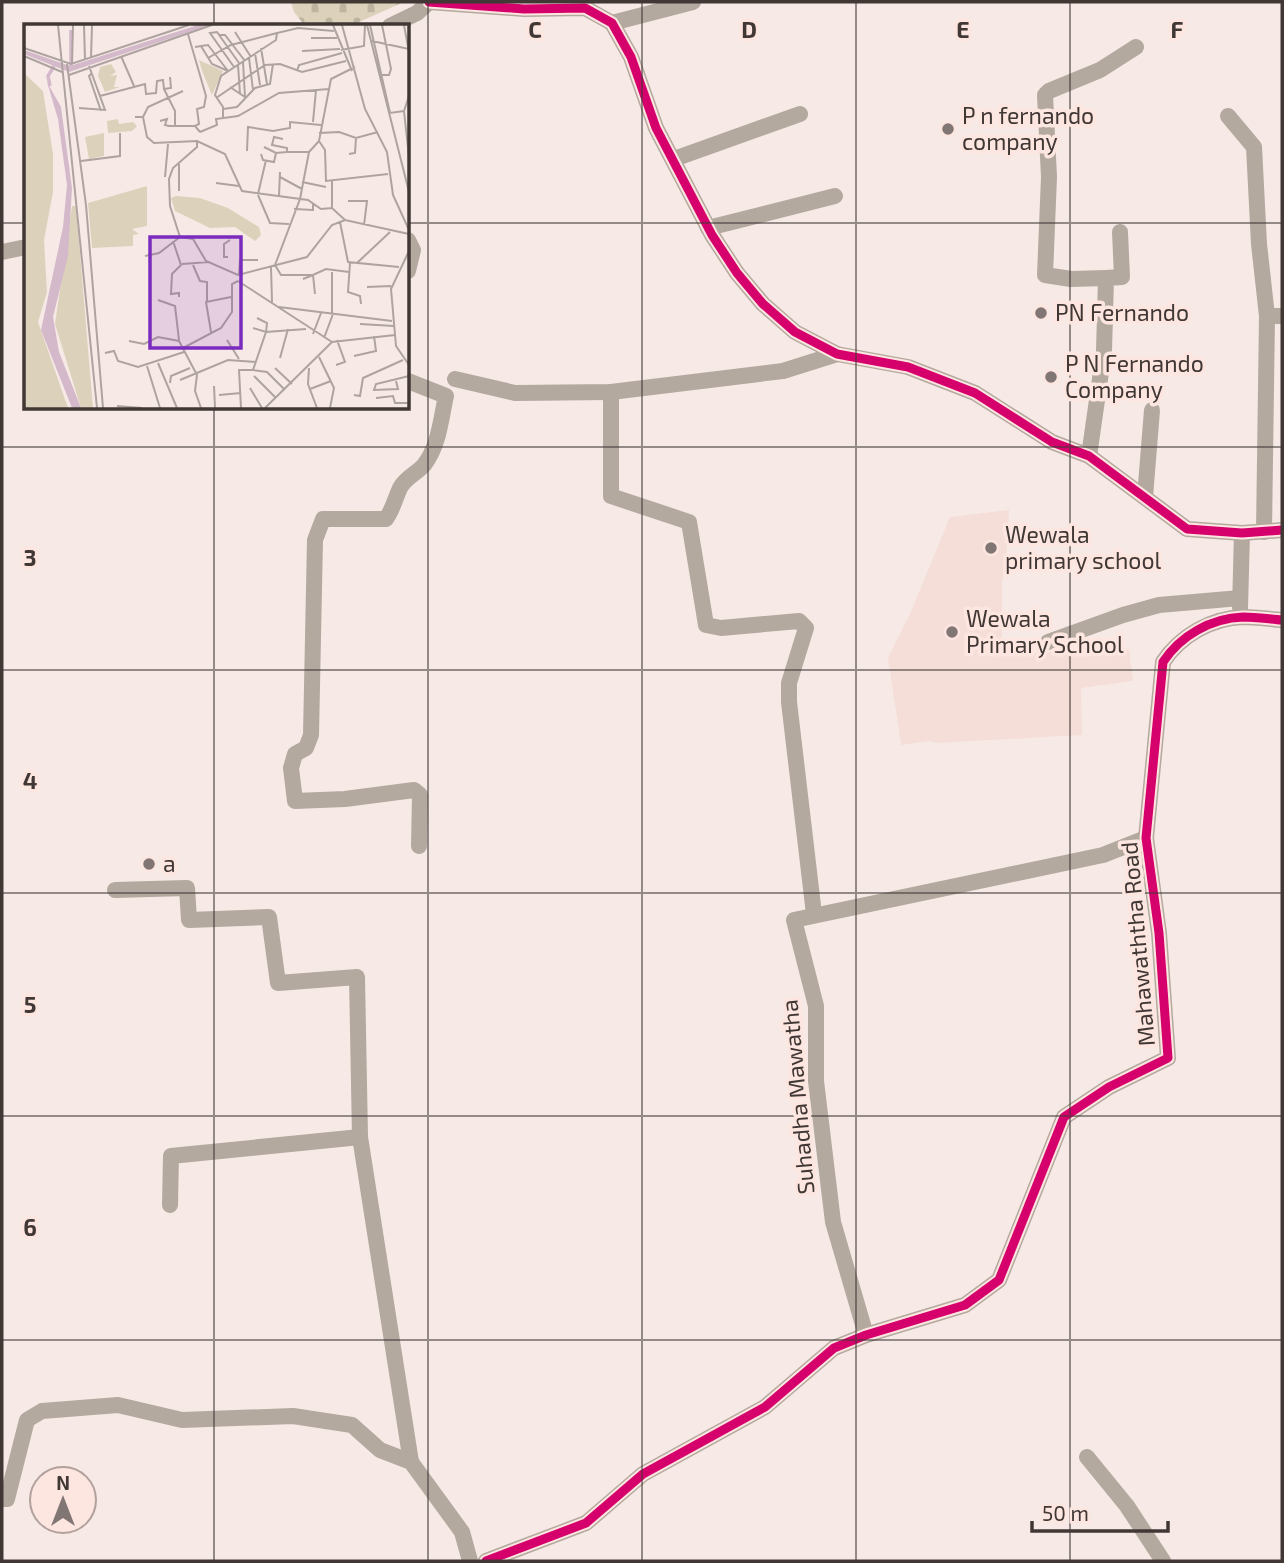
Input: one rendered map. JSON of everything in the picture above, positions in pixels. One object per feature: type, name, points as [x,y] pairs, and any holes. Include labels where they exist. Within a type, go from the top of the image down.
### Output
[{"type":"street","points":[[394,24],[417,13],[429,2],[596,7],[612,23],[631,57],[656,128],[708,228],[737,273],[763,304],[795,332],[837,354],[908,367],[975,393],[1052,442],[1089,456],[1187,529],[1242,533],[1282,530]]},
{"type":"street","points":[[612,23],[694,2]]},
{"type":"street","points":[[1120,232],[1122,277],[1071,279],[1045,275],[1049,177],[1045,95],[1100,70],[1136,47]]},
{"type":"street","points":[[674,159],[800,114]]},
{"type":"street","points":[[1228,116],[1254,147],[1259,244],[1274,316],[1264,532]]},
{"type":"street","points":[[708,228],[835,196]]},
{"type":"street","points":[[410,244],[413,250],[410,263]]},
{"type":"street","points":[[2,252],[24,247]]},
{"type":"street","points":[[1089,456],[1104,351],[1106,278]]},
{"type":"street","points":[[455,379],[514,393],[611,392],[783,371],[837,354]]},
{"type":"street","points":[[410,382],[446,396],[440,428],[423,466],[408,476],[399,490],[394,508],[386,519],[323,519],[318,526],[315,540],[312,736],[306,748],[295,754],[291,768],[295,801],[345,799],[414,790],[420,795],[419,846]]},
{"type":"street","points":[[611,392],[611,496],[690,522],[706,625],[721,628],[799,621],[806,628],[789,683],[789,702],[814,914],[1103,855],[1146,838]]},
{"type":"street","points":[[1145,497],[1152,410]]},
{"type":"street","points":[[1240,617],[1242,533]]},
{"type":"street","points":[[1048,642],[1159,605],[1240,598]]},
{"type":"street","name":"Mahawaththa Road","points":[[486,1561],[586,1523],[643,1474],[765,1407],[834,1348],[866,1335],[965,1305],[999,1280],[1065,1117],[1109,1087],[1168,1058],[1159,933],[1146,838],[1164,663],[1174,646],[1202,627],[1240,617],[1282,620]]},
{"type":"street","points":[[115,890],[187,888],[189,920],[269,917],[278,983],[357,977],[360,1137],[411,1462],[462,1532],[470,1561]]},
{"type":"street","name":"Suhadha Mawatha","points":[[814,914],[794,920],[816,1006],[816,1082],[833,1222],[866,1335]]},
{"type":"street","points":[[170,1205],[171,1156],[360,1137]]},
{"type":"street","points":[[2,1499],[7,1499],[27,1420],[42,1412],[118,1405],[182,1420],[293,1416],[352,1425],[380,1450],[411,1462]]},
{"type":"street","points":[[1087,1457],[1128,1506],[1163,1561]]},
{"type":"shaded area","name":"Wewala Primary School","points":[[1009,510],[1002,583],[1002,654],[1129,649],[1133,681],[1081,688],[1082,735],[938,743],[929,741],[901,745],[888,658],[910,614],[950,517]]},
{"type":"green space","points":[[291,2],[404,2],[354,24],[303,24],[294,12]]},
{"type":"cycle path","points":[[429,2],[524,9],[585,8],[612,23],[631,57],[656,128],[712,235],[737,273],[763,304],[795,332],[837,354],[908,367],[975,393],[1052,442],[1089,456],[1187,529],[1242,533],[1282,530]]},
{"type":"cycle path","points":[[486,1561],[586,1523],[643,1474],[765,1407],[834,1348],[866,1335],[965,1305],[999,1280],[1064,1117],[1109,1087],[1168,1058],[1159,933],[1146,838],[1163,662],[1187,637],[1219,621],[1243,617],[1282,620]]},
{"type":"place","name":"P n fernando company","points":[[948,129]]},
{"type":"place","name":"PN Fernando","points":[[1041,313]]},
{"type":"place","name":"P N Fernando Company","points":[[1051,377]]},
{"type":"place","name":"Wewala primary school","points":[[991,548]]},
{"type":"place","name":"Wewala Primary School","points":[[952,632]]},
{"type":"place","name":"a","points":[[149,864]]}]
